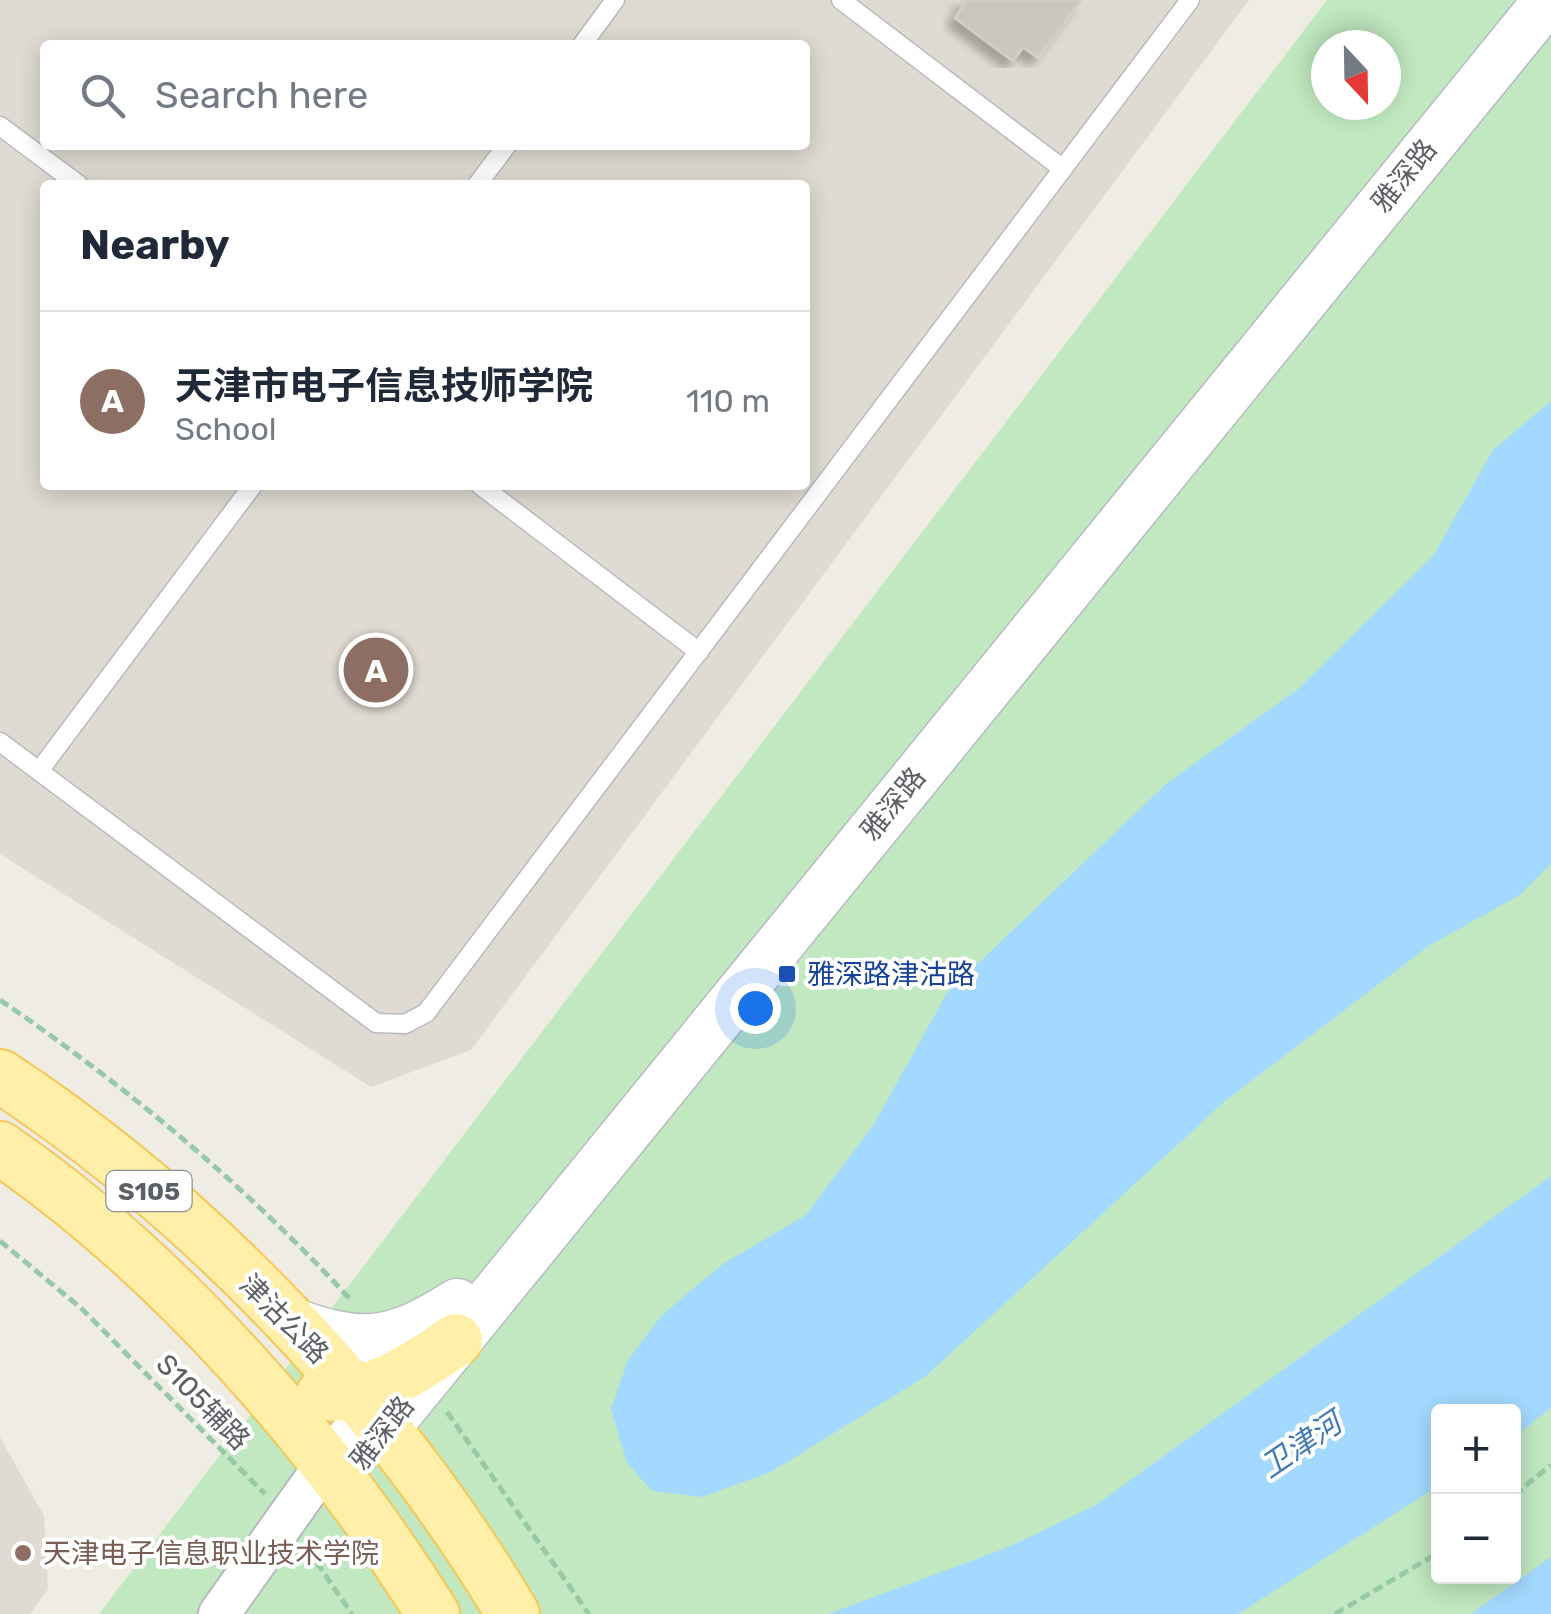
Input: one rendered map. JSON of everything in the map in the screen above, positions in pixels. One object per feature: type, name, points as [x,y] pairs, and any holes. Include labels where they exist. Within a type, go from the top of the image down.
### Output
[{"type":"main road","name":"雅深路","points":[[457,1322],[1513,0]]},
{"type":"main road","name":"雅深路","points":[[457,1322],[1548,0]]},
{"type":"main road","name":"津沽公路","points":[[0,1076],[56,1112],[187,1223],[378,1401],[513,1614]]},
{"type":"main road","name":"S105","points":[[0,1148],[131,1255],[242,1363],[335,1473],[433,1614]]},
{"type":"main road","points":[[287,1320],[329,1336],[386,1339],[416,1328],[457,1322]]},
{"type":"main road","points":[[242,1363],[310,1392],[378,1401],[457,1322]]},
{"type":"street","name":"雅深路","points":[[219,1614],[335,1473],[378,1401]]},
{"type":"street","name":"雅深路","points":[[245,1614],[293,1528]]},
{"type":"lane","points":[[586,40],[615,0]]},
{"type":"lane","points":[[841,0],[1063,168]]},
{"type":"lane","points":[[0,742],[376,1022],[405,1024],[426,1013],[1190,0]]},
{"type":"lane","points":[[0,126],[73,180]]},
{"type":"lane","points":[[481,180],[503,150]]},
{"type":"lane","points":[[39,771],[249,490]]},
{"type":"lane","points":[[487,490],[698,652]]},
{"type":"path","name":"S105辅路","points":[[0,1241],[109,1336],[293,1528],[352,1614]]},
{"type":"path","points":[[1521,1489],[1551,1465]]},
{"type":"path","points":[[1335,1614],[1431,1558]]},
{"type":"shaded area","points":[[0,0],[1249,0],[471,1050],[371,1087],[0,854]]},
{"type":"shaded area","name":"天津电子信息职业技术学院","points":[[0,1437],[44,1516],[48,1589],[30,1614],[0,1614]]},
{"type":"green space","points":[[1327,0],[1551,0],[1551,1614],[99,1614]]},
{"type":"water","points":[[1551,401],[1551,864],[1520,895],[1430,945],[1225,1101],[926,1376],[771,1472],[702,1497],[652,1491],[627,1463],[611,1409],[628,1360],[662,1315],[723,1264],[806,1215],[874,1124],[947,993],[1167,783],[1298,689],[1433,556],[1493,450]]},
{"type":"water","name":"卫津河","points":[[1551,1176],[1551,1408],[1521,1432],[1521,1404],[1431,1404],[1431,1490],[1238,1614],[828,1614],[1006,1548],[1096,1505]]},
{"type":"water","points":[[1551,1557],[1551,1614],[1471,1614],[1513,1584],[1521,1584],[1521,1578]]},
{"type":"building","points":[[960,0],[1081,0],[1038,58],[1023,47],[1013,61],[955,18],[965,4]]},
{"type":"place","name":"天津市电子信息技师学院","points":[[376,670]]},
{"type":"place","name":"雅深路津沽路","points":[[787,974]]},
{"type":"place","name":"天津电子信息职业技术学院","points":[[23,1553]]}]
